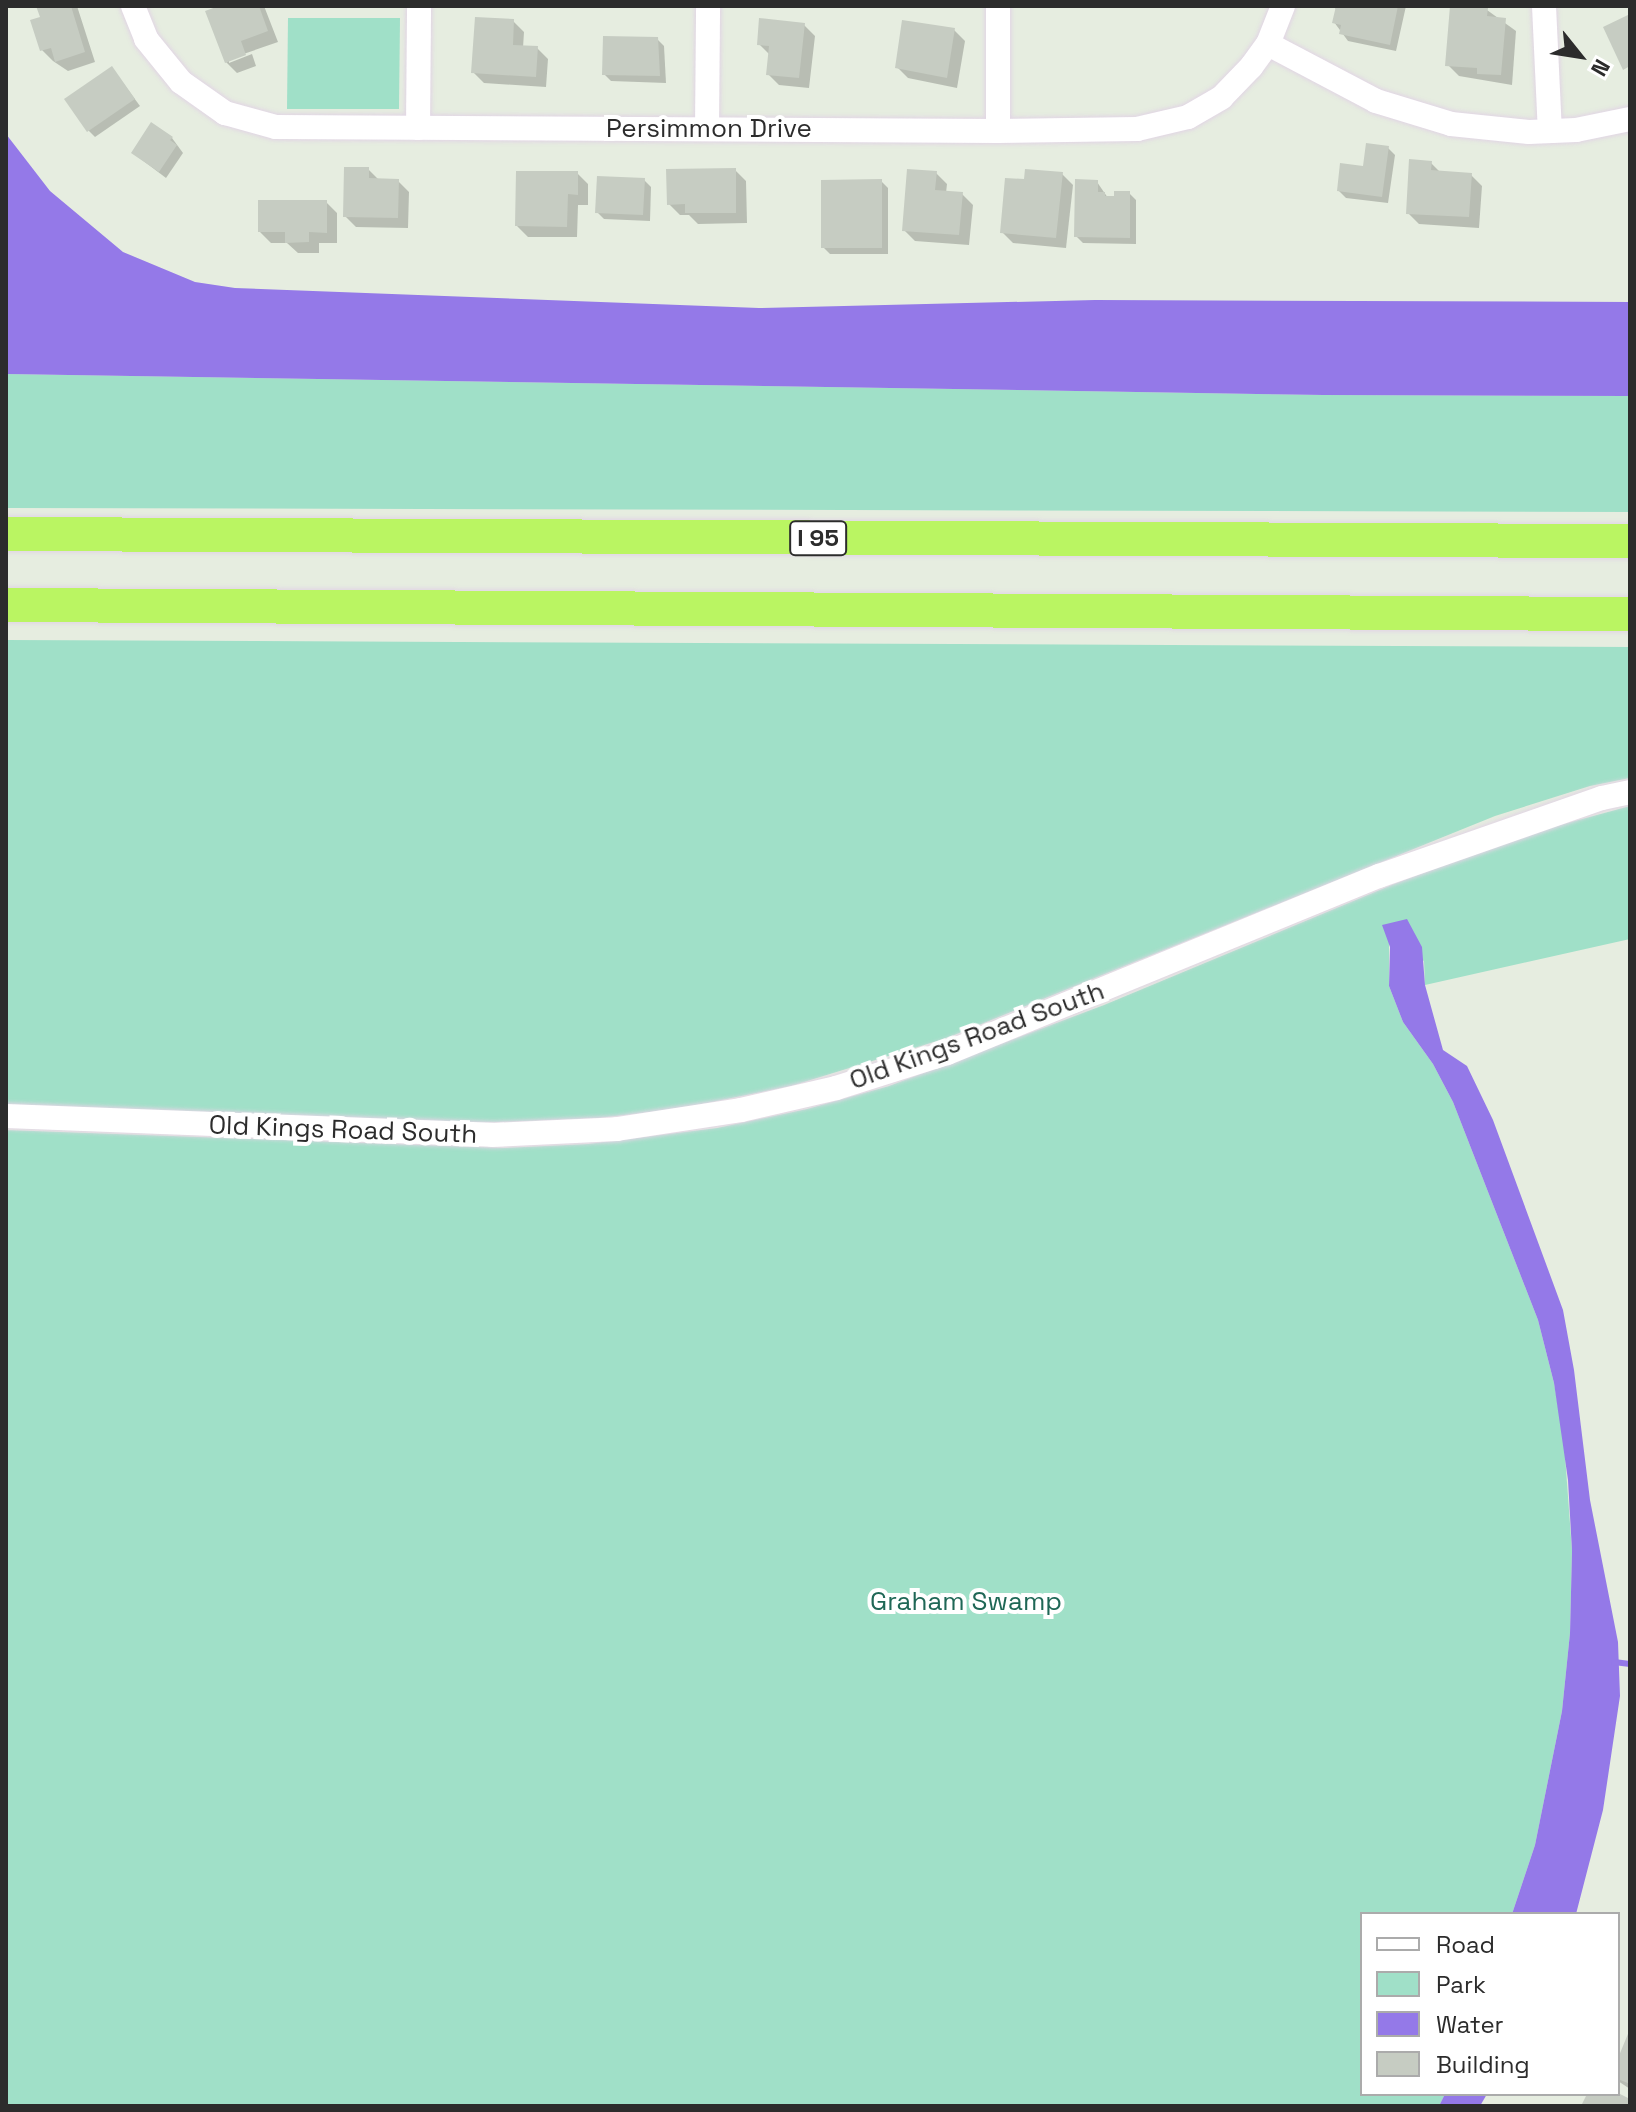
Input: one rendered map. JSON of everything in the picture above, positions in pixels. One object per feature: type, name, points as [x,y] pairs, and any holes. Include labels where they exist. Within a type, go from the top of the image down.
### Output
[{"type":"highway","name":"I 95","points":[[6,534],[1630,541]]},
{"type":"highway","points":[[6,605],[1630,614]]},
{"type":"street","name":"Persimmon Drive","points":[[133,6],[146,39],[172,73],[203,100],[237,118],[303,130],[998,131],[1116,130],[1176,122],[1213,104],[1232,88],[1268,44],[1283,6]]},
{"type":"street","points":[[418,128],[419,6]]},
{"type":"street","points":[[707,129],[708,6]]},
{"type":"street","points":[[998,6],[998,131]]},
{"type":"street","points":[[1544,6],[1550,131]]},
{"type":"street","points":[[1268,44],[1354,91],[1413,115],[1487,130],[1550,131],[1630,119]]},
{"type":"street","name":"Old Kings Road South","points":[[6,1116],[492,1135],[617,1129],[741,1110],[836,1088],[947,1053],[1379,876],[1602,798],[1630,792]]},
{"type":"green space","points":[[288,18],[400,18],[399,109],[287,109]]},
{"type":"green space","points":[[6,374],[1324,395],[1630,396],[1630,512],[6,508]]},
{"type":"green space","points":[[6,640],[1630,647],[1630,778],[1590,786],[1495,816],[947,1038],[791,1086],[677,1109],[598,1118],[450,1124],[6,1105]]},
{"type":"green space","name":"Graham Swamp","points":[[1630,806],[1630,939],[1425,985],[1424,961],[1389,938],[1389,986],[1403,1022],[1433,1064],[1453,1102],[1538,1320],[1554,1383],[1564,1442],[1572,1551],[1570,1633],[1562,1711],[1535,1845],[1513,1912],[1360,1912],[1360,2096],[1444,2096],[1439,2106],[6,2106],[6,1130],[504,1148],[588,1144],[717,1128],[807,1109],[889,1086],[1104,1005],[1394,884],[1527,834]]},
{"type":"water","points":[[6,134],[50,191],[123,252],[195,282],[235,288],[759,308],[1095,300],[1630,302],[1630,396],[1324,395],[6,374]]},
{"type":"water","points":[[1407,919],[1422,947],[1425,985],[1443,1050],[1467,1066],[1493,1120],[1563,1310],[1574,1370],[1590,1500],[1618,1642],[1620,1696],[1603,1810],[1577,1912],[1513,1912],[1535,1845],[1562,1711],[1570,1633],[1572,1551],[1568,1480],[1554,1383],[1538,1320],[1453,1102],[1433,1064],[1403,1022],[1389,986],[1390,947],[1382,925]]},
{"type":"water","points":[[1444,2096],[1486,2096],[1480,2106],[1439,2106]]},
{"type":"building","points":[[36,6],[71,6],[85,52],[55,62],[51,48],[40,51],[30,20],[40,17]]},
{"type":"building","points":[[219,6],[259,6],[268,31],[241,41],[246,55],[225,63],[205,11]]},
{"type":"building","points":[[1336,6],[1398,6],[1390,45],[1339,34],[1341,25],[1332,23]]},
{"type":"building","points":[[1450,6],[1488,8],[1487,16],[1506,18],[1501,75],[1477,74],[1477,68],[1445,66]]},
{"type":"building","points":[[1630,14],[1630,66],[1623,70],[1603,27]]},
{"type":"building","points":[[475,17],[514,19],[513,45],[538,46],[536,77],[471,73]]},
{"type":"building","points":[[759,18],[805,23],[799,78],[766,75],[769,46],[757,45]]},
{"type":"building","points":[[902,20],[955,28],[947,78],[895,68]]},
{"type":"building","points":[[603,36],[658,37],[660,76],[602,75]]},
{"type":"building","points":[[112,66],[135,99],[87,132],[64,99]]},
{"type":"building","points":[[151,122],[173,137],[170,140],[177,145],[159,172],[131,153]]},
{"type":"building","points":[[1366,143],[1389,146],[1382,197],[1337,191],[1340,163],[1363,166]]},
{"type":"building","points":[[1409,159],[1432,161],[1431,170],[1472,173],[1469,217],[1406,214]]},
{"type":"building","points":[[344,167],[369,167],[369,178],[399,179],[398,218],[343,217]]},
{"type":"building","points":[[736,168],[736,213],[685,213],[685,204],[667,205],[666,169]]},
{"type":"building","points":[[907,169],[937,171],[935,190],[963,192],[959,235],[902,231]]},
{"type":"building","points":[[1025,169],[1063,172],[1056,238],[1000,233],[1005,178],[1024,179]]},
{"type":"building","points":[[516,171],[578,171],[578,195],[568,194],[567,227],[515,226]]},
{"type":"building","points":[[597,176],[645,178],[643,215],[595,213]]},
{"type":"building","points":[[882,179],[882,248],[821,248],[821,180]]},
{"type":"building","points":[[1075,179],[1098,180],[1098,192],[1105,192],[1105,196],[1114,196],[1114,191],[1130,191],[1130,238],[1074,237]]},
{"type":"building","points":[[258,200],[327,200],[327,233],[309,232],[309,242],[285,243],[285,232],[258,232]]},
{"type":"building","points":[[1630,2029],[1630,2084],[1620,2080],[1620,2053]]},
{"type":"building","points":[[1620,2094],[1630,2099],[1630,2106],[1581,2106],[1586,2096]]},
{"type":"waterway","points":[[1614,1662],[1630,1664]]}]
